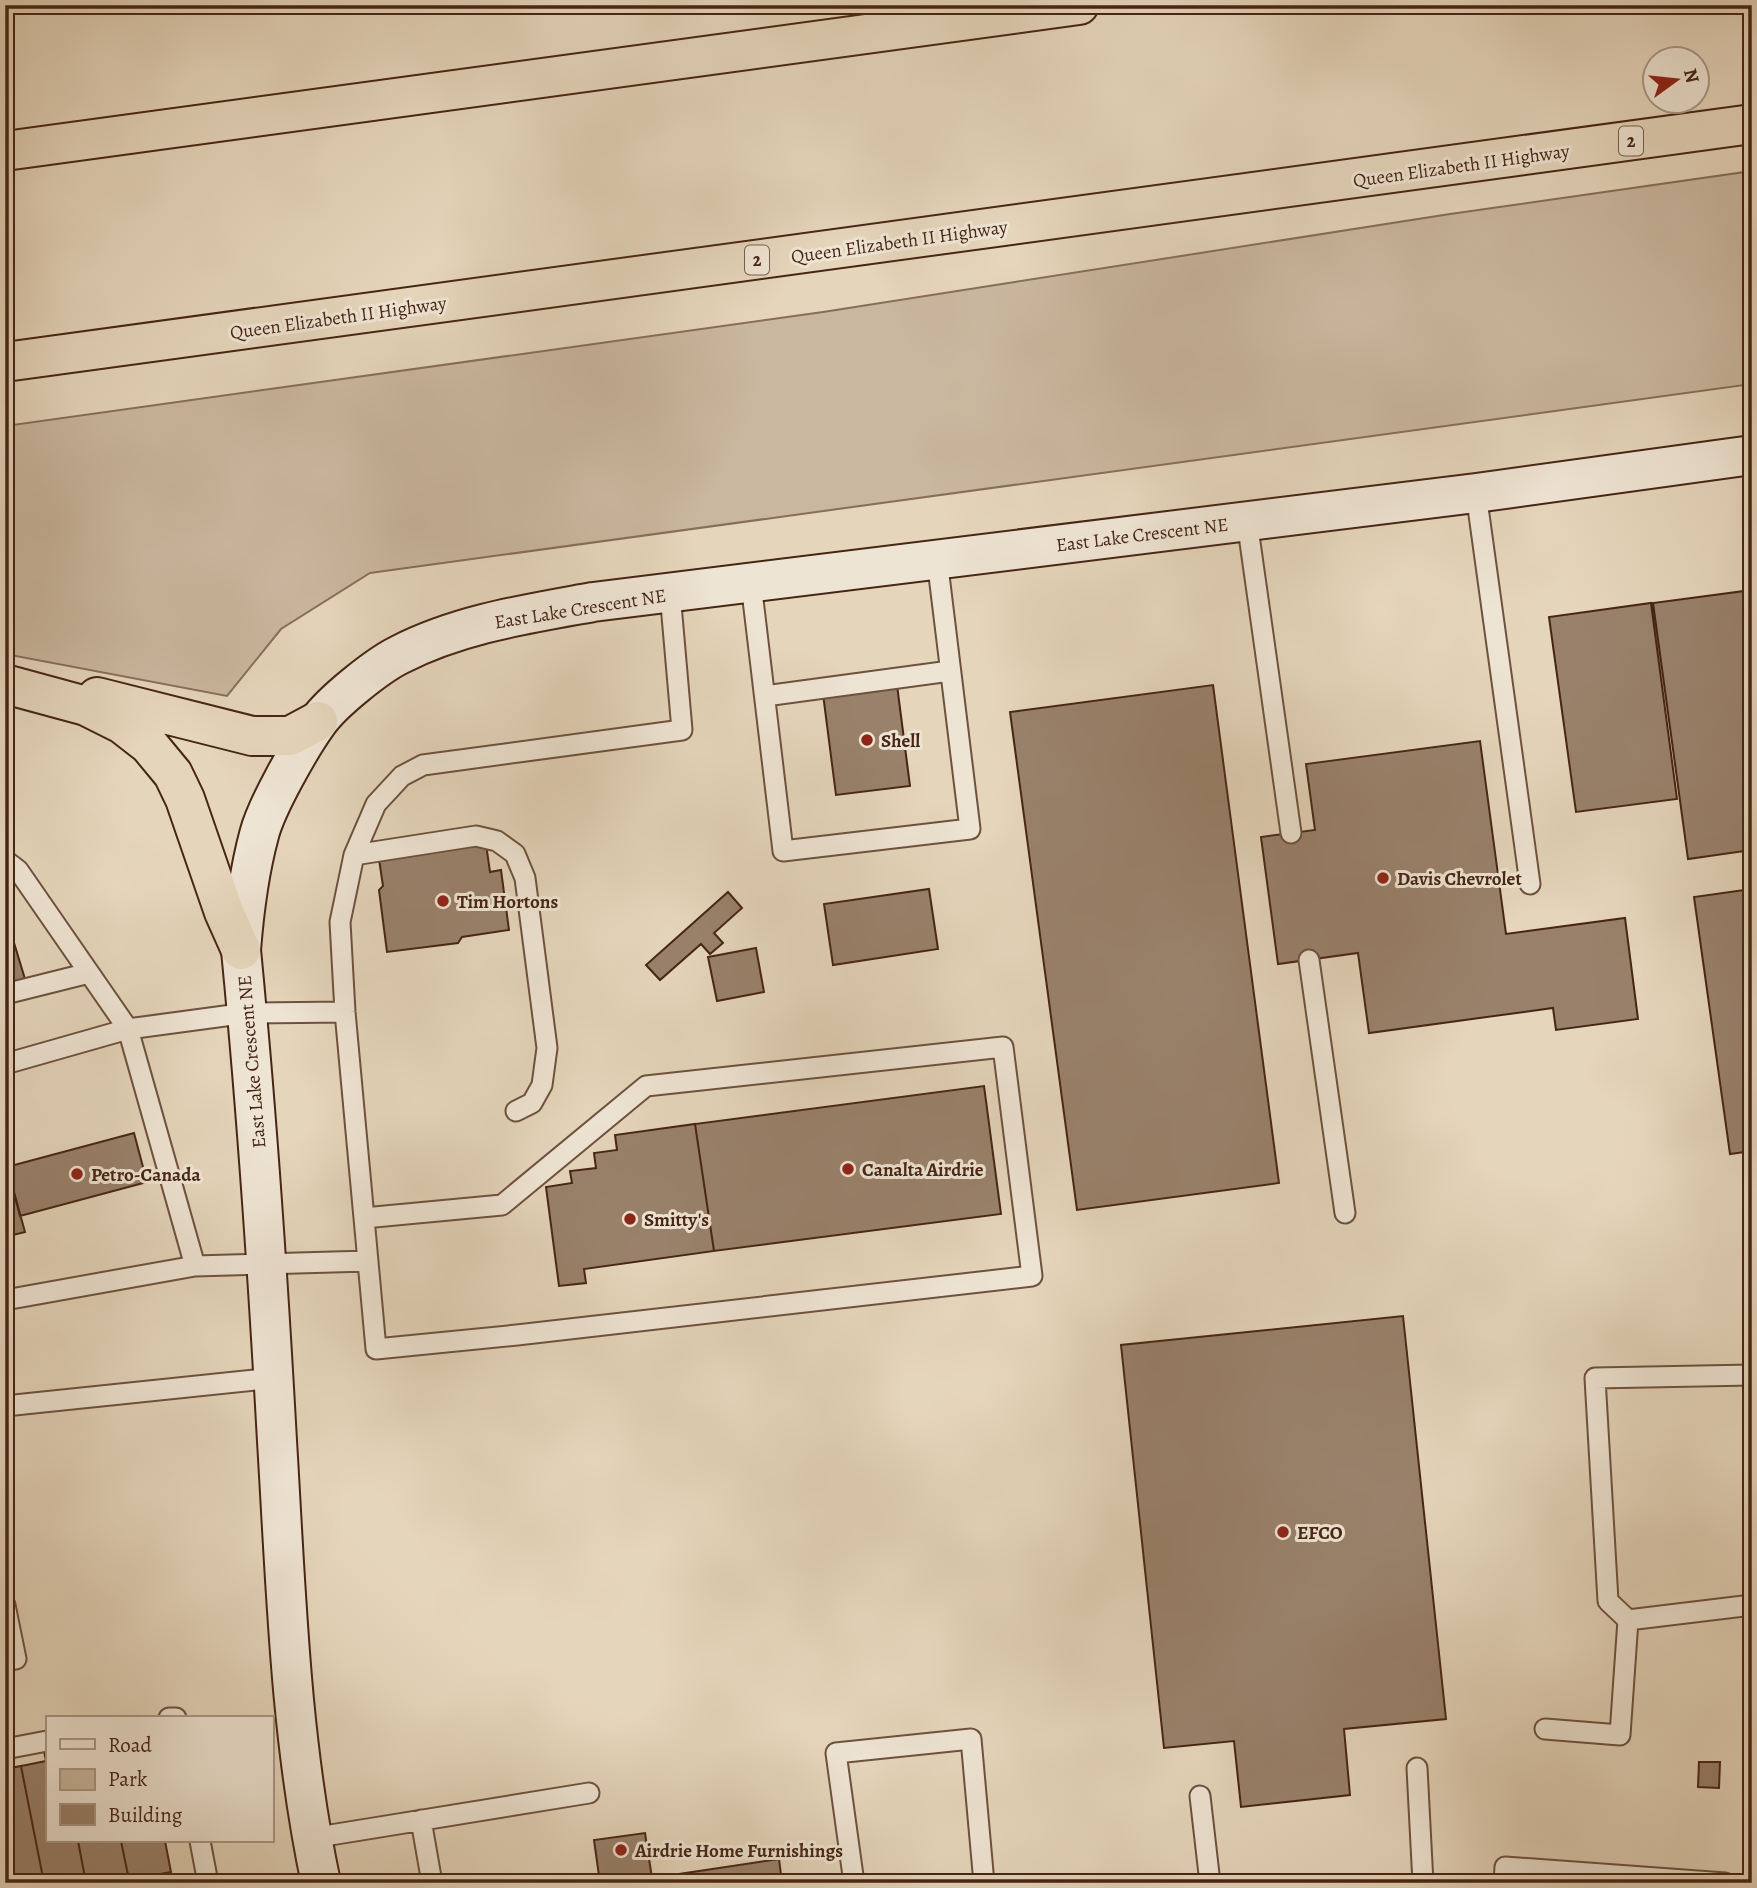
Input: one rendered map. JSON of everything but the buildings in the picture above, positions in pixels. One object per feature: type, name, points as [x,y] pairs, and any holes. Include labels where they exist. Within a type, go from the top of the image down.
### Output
[{"type":"highway","points":[[5,151],[1079,5]]},
{"type":"highway","name":"Queen Elizabeth II Highway","points":[[5,362],[1752,124]]},
{"type":"highway","points":[[5,683],[103,698],[252,736],[290,736],[318,721]]},
{"type":"highway","points":[[5,683],[86,706],[122,724],[149,745],[173,774],[185,799],[224,912],[241,950]]},
{"type":"street","name":"East Lake Crescent NE","points":[[321,1883],[298,1745],[267,1265],[241,950],[244,909],[259,833],[318,721],[366,678],[397,656],[442,636],[510,616],[593,602],[1476,493],[1752,455]]},
{"type":"lane","points":[[1476,493],[1530,884]]},
{"type":"lane","points":[[1247,521],[1291,833]]},
{"type":"lane","points":[[751,583],[783,851],[970,829],[937,559]]},
{"type":"lane","points":[[363,1218],[502,1205],[646,1086],[1003,1047],[1032,1276],[376,1349],[363,1218],[345,1012],[340,922],[354,855],[376,804],[402,776],[423,765],[681,730],[670,593]]},
{"type":"lane","points":[[765,696],[950,671]]},
{"type":"lane","points":[[354,855],[476,836],[497,841],[515,854],[525,878],[547,1048],[542,1085],[532,1103],[516,1111]]},
{"type":"lane","points":[[5,860],[18,870],[128,1029],[195,1266]]},
{"type":"lane","points":[[1309,960],[1345,1213]]},
{"type":"lane","points":[[5,994],[89,973]]},
{"type":"lane","points":[[5,1064],[128,1029],[247,1013],[345,1012]]},
{"type":"lane","points":[[5,1300],[195,1266],[368,1261]]},
{"type":"lane","points":[[1628,1620],[1608,1601],[1595,1378],[1752,1375]]},
{"type":"lane","points":[[5,1406],[274,1378]]},
{"type":"lane","points":[[5,1605],[16,1659],[5,1661]]},
{"type":"lane","points":[[1628,1620],[1752,1605]]},
{"type":"lane","points":[[1545,1729],[1620,1735],[1628,1620]]},
{"type":"lane","points":[[854,1883],[836,1753],[971,1739],[984,1883]]},
{"type":"lane","points":[[5,1749],[46,1741]]},
{"type":"lane","points":[[1417,1768],[1423,1883]]},
{"type":"lane","points":[[312,1838],[589,1793]]},
{"type":"lane","points":[[1200,1796],[1210,1883]]},
{"type":"lane","points":[[421,1820],[432,1883]]},
{"type":"lane","points":[[200,1842],[208,1883]]},
{"type":"lane","points":[[1504,1883],[1505,1867],[1725,1883]]},
{"type":"green space","points":[[1752,171],[1752,384],[370,573],[281,629],[227,696],[5,654],[5,426],[823,312],[1450,214]]},
{"type":"place","name":"Shell","points":[[867,740]]},
{"type":"place","name":"Davis Chevrolet","points":[[1383,878]]},
{"type":"place","name":"Tim Hortons","points":[[443,901]]},
{"type":"place","name":"Canalta Airdrie","points":[[848,1169]]},
{"type":"place","name":"Petro-Canada","points":[[77,1174]]},
{"type":"place","name":"Smitty's","points":[[630,1219]]},
{"type":"place","name":"EFCO","points":[[1283,1532]]},
{"type":"place","name":"Airdrie Home Furnishings","points":[[621,1850]]}]
